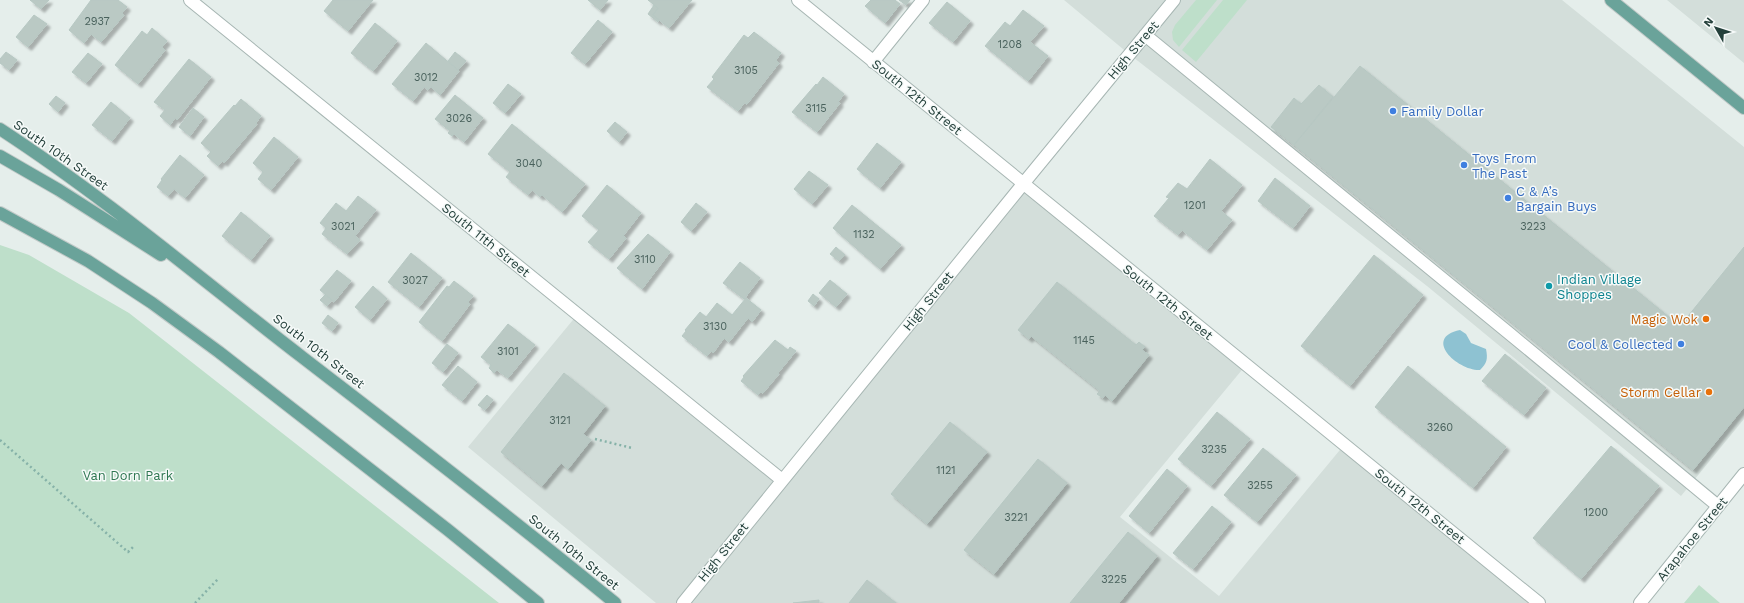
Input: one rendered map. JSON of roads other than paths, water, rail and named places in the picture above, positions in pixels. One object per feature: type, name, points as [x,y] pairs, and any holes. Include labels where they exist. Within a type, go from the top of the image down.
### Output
[{"type":"main road","points":[[1612,0],[1744,108]]},
{"type":"main road","name":"South 10th Street","points":[[0,129],[77,182],[232,301],[432,457],[615,603]]},
{"type":"main road","points":[[0,156],[76,200],[232,301]]},
{"type":"main road","points":[[0,213],[88,261],[152,303],[219,352],[538,603]]},
{"type":"street","name":"South 11th Street","points":[[190,0],[782,480]]},
{"type":"street","name":"South 12th Street","points":[[798,0],[1539,603]]},
{"type":"street","points":[[874,62],[923,0]]},
{"type":"street","name":"High Street","points":[[683,603],[1174,0]]},
{"type":"street","points":[[1145,35],[1718,506]]},
{"type":"street","name":"Arapahoe Street","points":[[1640,603],[1744,474]]},
{"type":"water","points":[[1460,330],[1466,334],[1471,343],[1486,349],[1486,361],[1480,370],[1471,369],[1454,360],[1444,346],[1444,340],[1449,334]]},
{"type":"place","name":"Family Dollar","points":[[1393,111]]},
{"type":"place","name":"Toys From The Past","points":[[1464,165]]},
{"type":"place","name":"C & A’s Bargain Buys","points":[[1508,198]]},
{"type":"place","name":"Indian Village Shoppes","points":[[1549,286]]},
{"type":"place","name":"Magic Wok","points":[[1706,319]]},
{"type":"place","name":"Cool & Collected","points":[[1681,344]]},
{"type":"place","name":"Storm Cellar","points":[[1709,392]]},
{"type":"park label","name":"Van Dorn Park","points":[[128,475]]}]
